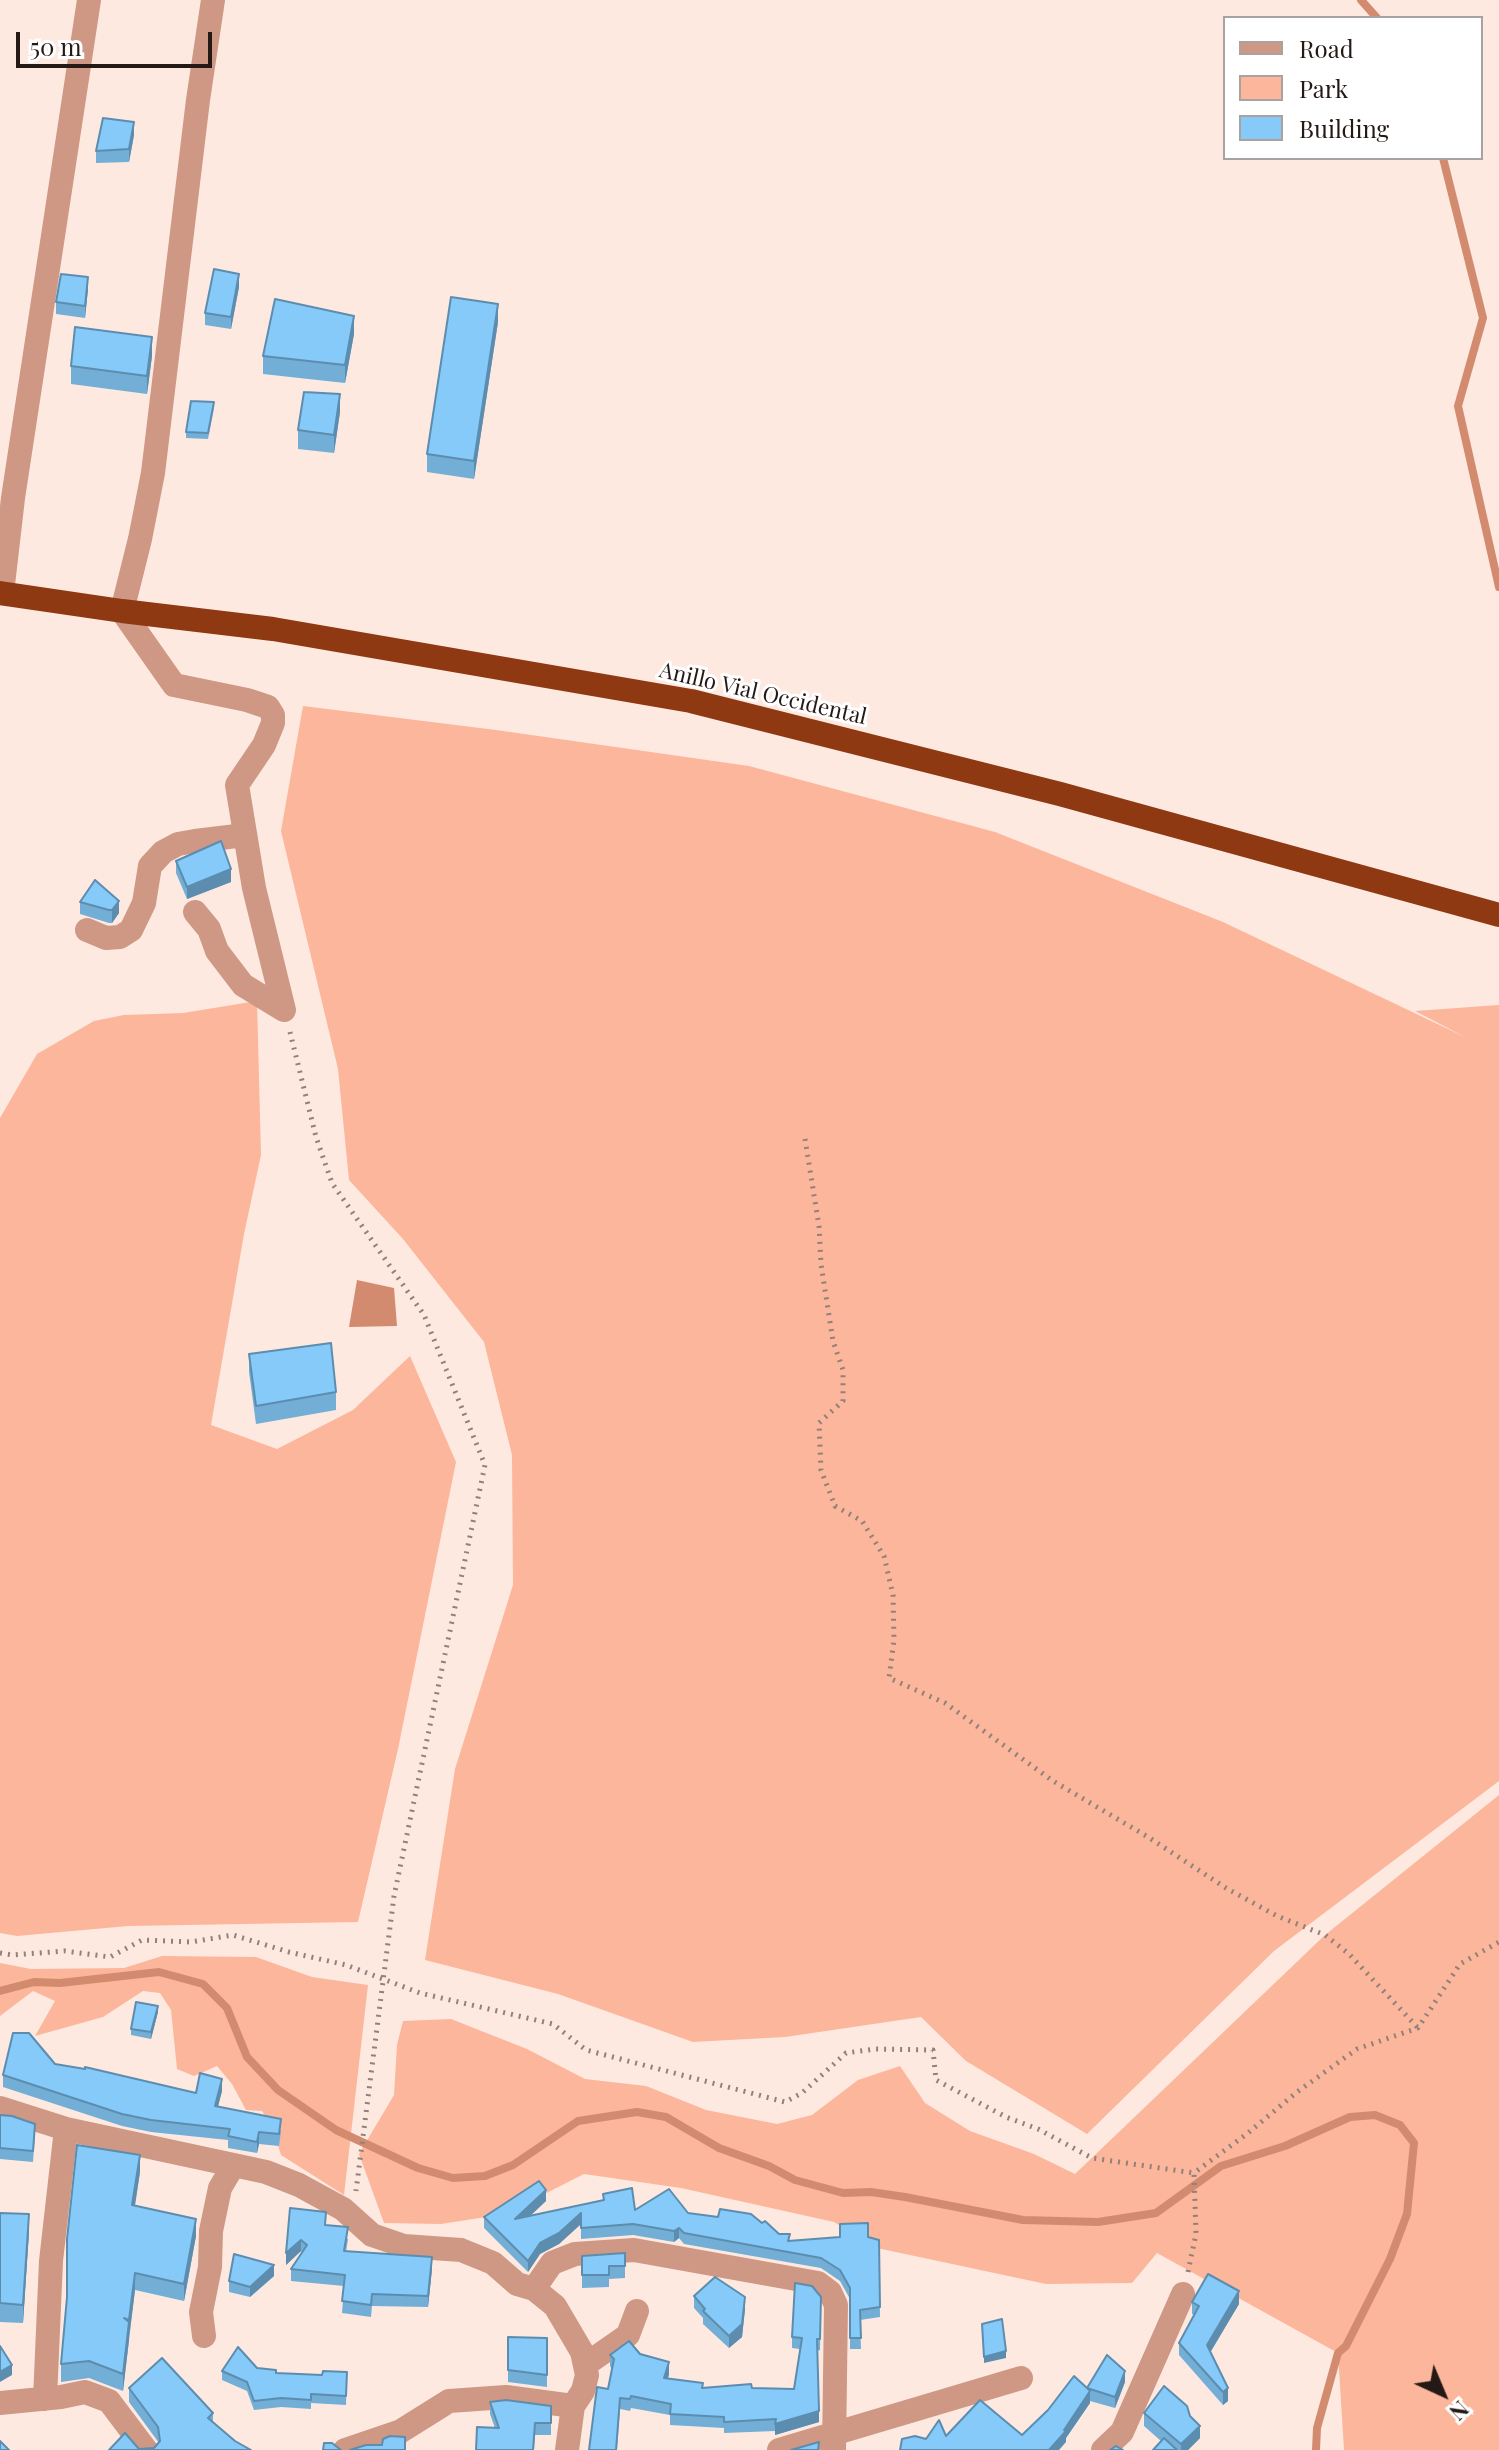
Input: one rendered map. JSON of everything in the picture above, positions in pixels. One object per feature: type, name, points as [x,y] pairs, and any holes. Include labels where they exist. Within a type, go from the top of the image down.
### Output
[{"type":"highway","name":"Anillo Vial Occidental","points":[[1,593],[273,629],[691,701],[1060,794],[1492,912]]},
{"type":"street","points":[[1,593],[6,498],[89,0]]},
{"type":"street","points":[[213,0],[153,473],[122,611],[174,685],[247,700],[268,707],[273,715],[264,745],[237,785],[254,888],[284,1010]]},
{"type":"street","points":[[87,930],[106,938],[120,937],[131,930],[144,903],[150,866],[163,852],[178,844],[245,835]]},
{"type":"street","points":[[195,912],[209,929],[217,951],[243,985],[284,1010]]},
{"type":"street","points":[[0,2108],[66,2129],[266,2172],[299,2185],[343,2209],[372,2235],[404,2246],[461,2250],[493,2263],[517,2284],[534,2289],[555,2306],[582,2352],[587,2375],[583,2391],[573,2406],[567,2450]]},
{"type":"street","points":[[45,2399],[51,2261],[66,2129]]},
{"type":"street","points":[[204,2336],[201,2312],[210,2267],[211,2231],[220,2188],[233,2166]]},
{"type":"street","points":[[534,2289],[552,2263],[575,2254],[634,2250],[818,2283],[830,2292],[836,2305],[834,2443]]},
{"type":"street","points":[[1103,2450],[1122,2432],[1183,2294]]},
{"type":"street","points":[[585,2365],[628,2335],[637,2311]]},
{"type":"street","points":[[779,2450],[834,2443],[914,2408],[1021,2378]]},
{"type":"street","points":[[0,2403],[85,2392],[109,2401],[146,2450]]},
{"type":"street","points":[[345,2450],[401,2431],[449,2401],[506,2397],[573,2406]]},
{"type":"path","points":[[284,1010],[316,1137],[332,1183],[424,1315],[485,1465],[394,1896],[353,2220]]},
{"type":"path","points":[[805,1139],[833,1341],[843,1370],[843,1401],[819,1423],[821,1470],[835,1506],[862,1521],[884,1556],[893,1595],[894,1640],[889,1678],[945,1703],[1053,1781],[1148,1837],[1216,1882],[1277,1916],[1325,1935],[1382,1985],[1418,2028]]},
{"type":"path","points":[[0,1953],[65,1951],[110,1957],[142,1940],[191,1942],[233,1935],[385,1978],[420,1993],[553,2024],[586,2050],[785,2102],[802,2093],[846,2053],[875,2049],[933,2050],[936,2080],[1092,2158],[1194,2173],[1357,2049],[1418,2028],[1460,1964],[1499,1942]]},
{"type":"path","points":[[1183,2294],[1196,2234],[1194,2173]]},
{"type":"green space","points":[[303,706],[749,766],[995,832],[1223,922],[1467,1038],[1415,1011],[1499,1005],[1499,1781],[1274,1951],[1087,2134],[966,2061],[921,2017],[785,2037],[693,2042],[558,1994],[425,1960],[455,1769],[513,1585],[512,1455],[484,1342],[403,1239],[349,1180],[338,1069],[281,831]]},
{"type":"green space","points":[[257,1001],[261,1155],[211,1425],[277,1449],[353,1410],[410,1356],[456,1462],[398,1749],[358,1922],[128,1926],[17,1936],[0,1933],[0,1118],[37,1054],[94,1021],[124,1015],[183,1013]]},
{"type":"green space","points":[[1499,1795],[1499,2450],[1344,2450],[1338,2353],[1157,2253],[1132,2283],[1046,2284],[877,2248],[834,2222],[681,2188],[584,2174],[505,2214],[441,2224],[384,2223],[359,2154],[394,2095],[397,2045],[403,2021],[451,2019],[527,2049],[585,2079],[646,2086],[706,2110],[777,2124],[812,2115],[858,2080],[900,2066],[925,2103],[970,2131],[1034,2154],[1075,2174],[1325,1935]]},
{"type":"green space","points":[[162,1956],[256,1957],[312,1977],[368,1985],[344,2195],[281,2155],[272,2126],[262,2111],[246,2110],[232,2084],[217,2066],[194,2076],[177,2069],[171,2010],[160,1993],[143,1991],[103,2017],[35,2036],[55,2001],[33,1991],[0,2016],[0,1963],[31,1969],[124,1968]]},
{"type":"shaded area","points":[[357,1280],[394,1288],[397,1326],[349,1327]]},
{"type":"building","points":[[103,118],[134,122],[129,149],[96,151]]},
{"type":"building","points":[[214,269],[239,274],[231,317],[205,313]]},
{"type":"building","points":[[61,274],[88,277],[85,306],[56,302]]},
{"type":"building","points":[[451,297],[498,304],[474,461],[427,454]]},
{"type":"building","points":[[275,299],[354,316],[345,365],[263,356]]},
{"type":"building","points":[[75,327],[152,337],[147,376],[71,366]]},
{"type":"building","points":[[304,392],[340,394],[334,435],[298,430]]},
{"type":"building","points":[[191,401],[214,402],[208,433],[186,432]]},
{"type":"building","points":[[221,841],[231,869],[187,887],[176,861]]},
{"type":"building","points":[[95,880],[119,901],[112,910],[80,902]]},
{"type":"building","points":[[331,1343],[336,1392],[256,1406],[249,1354]]},
{"type":"building","points":[[136,2002],[158,2006],[151,2032],[131,2029]]},
{"type":"building","points":[[13,2033],[29,2033],[55,2064],[85,2067],[196,2093],[200,2073],[222,2079],[215,2106],[281,2119],[279,2134],[259,2132],[257,2142],[228,2136],[230,2129],[122,2114],[3,2075]]},
{"type":"building","points":[[0,2115],[35,2124],[33,2151],[0,2148]]},
{"type":"building","points":[[77,2145],[140,2155],[132,2205],[196,2219],[184,2284],[135,2273],[129,2320],[124,2318],[129,2322],[123,2374],[89,2361],[61,2364],[67,2297],[67,2239]]},
{"type":"building","points":[[539,2181],[546,2190],[515,2219],[604,2200],[603,2194],[632,2188],[635,2210],[669,2189],[688,2213],[718,2217],[720,2209],[751,2214],[762,2223],[765,2221],[779,2234],[790,2234],[788,2241],[840,2237],[840,2224],[868,2223],[868,2237],[879,2240],[880,2307],[860,2310],[861,2338],[850,2338],[850,2288],[840,2270],[821,2258],[684,2233],[679,2228],[674,2231],[633,2224],[581,2228],[581,2213],[559,2233],[540,2243],[528,2261],[484,2217]]},
{"type":"building","points":[[290,2208],[326,2212],[325,2225],[348,2227],[344,2251],[432,2257],[428,2296],[372,2294],[371,2305],[342,2301],[345,2275],[291,2269],[307,2245],[301,2240],[286,2253]]},
{"type":"building","points":[[0,2213],[29,2214],[23,2305],[0,2303]]},
{"type":"building","points":[[625,2253],[625,2266],[609,2266],[609,2275],[582,2275],[582,2256]]},
{"type":"building","points":[[234,2254],[274,2265],[250,2287],[229,2281]]},
{"type":"building","points":[[1208,2274],[1239,2291],[1207,2345],[1228,2388],[1223,2392],[1179,2343],[1199,2306],[1192,2302]]},
{"type":"building","points":[[715,2277],[745,2297],[742,2324],[729,2336],[703,2311],[705,2309],[694,2296]]},
{"type":"building","points":[[795,2283],[812,2286],[821,2297],[820,2339],[817,2339],[819,2411],[775,2424],[776,2419],[724,2422],[724,2417],[670,2414],[671,2404],[631,2396],[630,2399],[620,2398],[616,2450],[589,2450],[597,2387],[608,2389],[614,2359],[610,2355],[629,2341],[640,2354],[669,2362],[664,2378],[703,2383],[702,2388],[751,2384],[752,2388],[794,2389],[802,2338],[792,2337]]},
{"type":"building","points":[[1002,2319],[1006,2351],[984,2357],[982,2324]]},
{"type":"building","points":[[508,2337],[547,2338],[547,2375],[508,2370]]},
{"type":"building","points":[[0,2346],[12,2365],[0,2372]]},
{"type":"building","points":[[238,2347],[257,2368],[276,2370],[276,2373],[322,2375],[323,2371],[347,2372],[346,2396],[311,2394],[311,2400],[281,2398],[254,2401],[247,2382],[222,2371]]},
{"type":"building","points":[[1107,2355],[1125,2371],[1115,2397],[1087,2388]]},
{"type":"building","points":[[162,2358],[213,2413],[208,2418],[251,2450],[109,2450],[125,2433],[139,2449],[154,2448],[160,2441],[158,2427],[129,2388]]},
{"type":"building","points":[[1074,2376],[1090,2391],[1066,2431],[1049,2450],[900,2450],[902,2439],[915,2436],[926,2439],[939,2420],[946,2436],[980,2400],[1022,2435],[1048,2410]]},
{"type":"building","points":[[1164,2386],[1187,2406],[1190,2416],[1200,2426],[1181,2444],[1144,2413]]},
{"type":"building","points":[[506,2400],[551,2406],[551,2423],[535,2423],[533,2450],[476,2450],[477,2427],[499,2428],[490,2402]]},
{"type":"building","points":[[405,2437],[405,2450],[350,2450],[366,2445],[382,2445],[383,2439]]},
{"type":"building","points":[[1164,2438],[1177,2450],[1153,2450]]},
{"type":"building","points":[[0,2441],[9,2450],[0,2450]]},
{"type":"building","points":[[819,2442],[818,2450],[791,2450]]},
{"type":"building","points":[[324,2443],[332,2443],[341,2450],[323,2450]]},
{"type":"waterway","points":[[1361,0],[1375,16]]},
{"type":"waterway","points":[[1444,160],[1483,318],[1458,406],[1499,587]]},
{"type":"waterway","points":[[0,1991],[34,1982],[60,1983],[159,1972],[203,1984],[227,2008],[247,2057],[278,2090],[336,2130],[418,2168],[453,2178],[485,2176],[513,2165],[578,2121],[637,2112],[666,2117],[719,2148],[769,2166],[795,2180],[843,2193],[871,2192],[905,2197],[1023,2220],[1098,2222],[1156,2213],[1221,2166],[1285,2146],[1350,2117],[1375,2115],[1400,2125],[1414,2143],[1407,2214],[1390,2259],[1346,2346],[1338,2353],[1317,2428],[1316,2450]]}]
